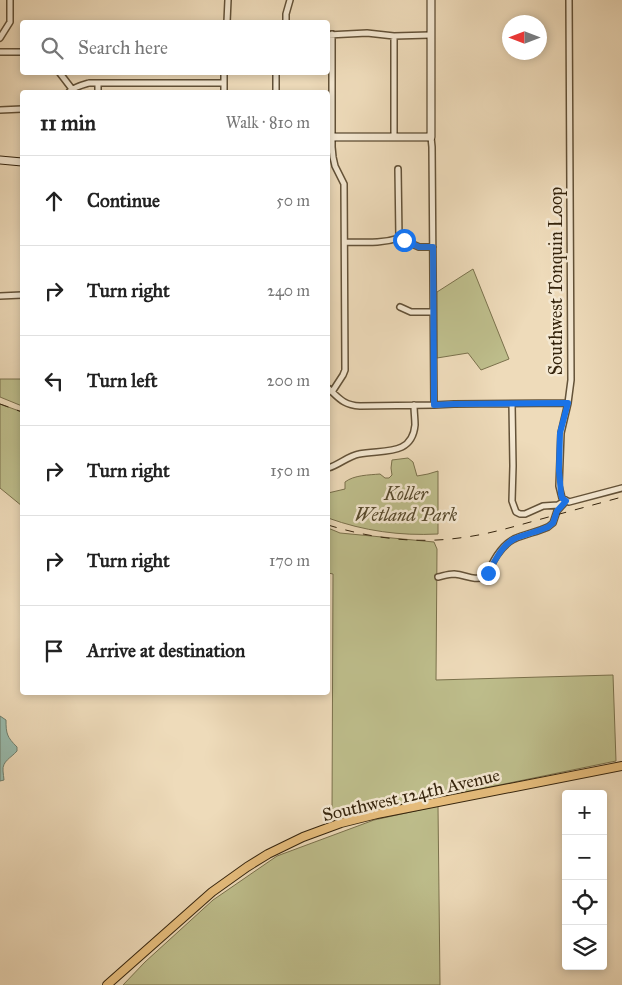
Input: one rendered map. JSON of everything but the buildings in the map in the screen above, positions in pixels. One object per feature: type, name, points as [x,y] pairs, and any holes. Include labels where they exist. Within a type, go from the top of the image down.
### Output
[{"type":"main road","name":"Southwest 124th Avenue","points":[[107,985],[223,883],[260,858],[303,836],[376,814],[622,766]]},
{"type":"street","points":[[0,38],[10,22],[10,0]]},
{"type":"street","points":[[227,20],[228,0]]},
{"type":"street","points":[[286,20],[290,0]]},
{"type":"street","points":[[430,0],[434,405]]},
{"type":"street","name":"Southwest Tonquin Loop","points":[[566,501],[562,498],[561,494],[559,470],[560,433],[568,403],[571,380],[569,0]]},
{"type":"street","points":[[430,35],[330,34],[330,137],[335,166],[344,184],[345,242],[345,370],[330,390],[340,400],[355,406],[568,403]]},
{"type":"street","points":[[394,36],[394,137]]},
{"type":"street","points":[[0,52],[20,52]]},
{"type":"street","points":[[62,75],[70,90]]},
{"type":"street","points":[[224,75],[224,90]]},
{"type":"street","points":[[276,75],[276,90]]},
{"type":"street","points":[[73,90],[83,85],[98,84],[224,83]]},
{"type":"street","points":[[98,84],[98,90]]},
{"type":"street","points":[[0,110],[20,109]]},
{"type":"street","points":[[330,137],[430,137]]},
{"type":"street","points":[[0,160],[20,162]]},
{"type":"street","points":[[398,169],[399,238]]},
{"type":"street","points":[[345,242],[380,242],[399,238],[419,247],[433,247]]},
{"type":"street","points":[[0,296],[20,296]]},
{"type":"street","points":[[400,307],[411,312],[433,312]]},
{"type":"street","points":[[512,404],[514,466],[512,501],[516,512],[525,514],[543,506],[573,501],[622,488]]},
{"type":"street","points":[[330,468],[356,455],[390,451],[404,446],[414,432],[414,406]]},
{"type":"street","points":[[438,578],[454,574],[474,579],[486,577],[497,556],[506,545],[514,539],[548,527],[553,523],[557,511],[566,501]]},
{"type":"green space","points":[[473,269],[509,359],[481,370],[468,353],[437,358],[437,292]]},
{"type":"green space","points":[[0,379],[20,379],[20,405],[0,397]]},
{"type":"green space","points":[[0,404],[20,411],[20,504],[0,488]]},
{"type":"green space","name":"Koller Wetland Park","points":[[408,458],[413,462],[417,476],[438,471],[438,534],[382,532],[330,519],[330,493],[345,489],[345,482],[357,477],[380,474],[385,478],[389,478],[392,475],[392,460]]},
{"type":"green space","points":[[330,529],[340,533],[434,542],[437,549],[436,680],[613,675],[616,761],[388,808],[332,816],[333,574],[330,573]]},
{"type":"green space","points":[[438,806],[440,985],[123,985],[145,962],[213,900],[277,856],[374,820]]},
{"type":"shaded area","points":[[0,716],[6,720],[8,735],[17,747],[17,751],[4,765],[4,780],[0,781]]},
{"type":"railway","points":[[0,404],[20,411]]},
{"type":"railway","points":[[330,526],[393,539],[442,540],[497,531],[622,497]]},
{"type":"route","points":[[404,240],[419,247],[433,247],[434,405],[568,403],[560,433],[559,470],[559,486],[562,498],[566,501],[557,511],[553,523],[548,527],[514,539],[506,545],[497,556],[488,573]]}]
